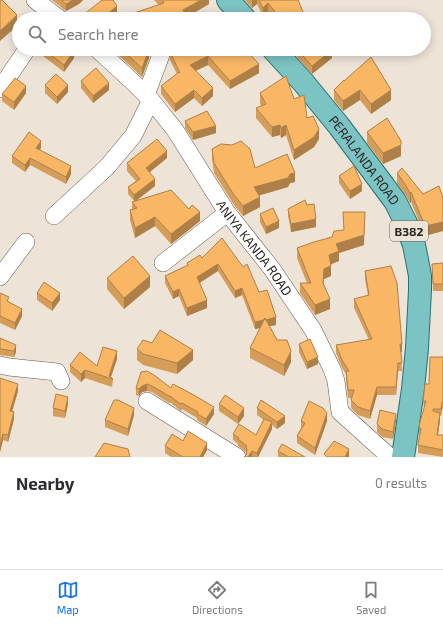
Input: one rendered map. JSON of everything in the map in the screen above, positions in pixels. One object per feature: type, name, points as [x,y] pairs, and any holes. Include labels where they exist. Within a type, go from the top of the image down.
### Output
[{"type":"main road","points":[[228,0],[239,12]]},
{"type":"main road","name":"PERALANDA ROAD","points":[[279,56],[308,87],[395,201],[414,245],[420,276],[417,348],[413,389],[403,457]]},
{"type":"street","points":[[35,0],[48,12]]},
{"type":"street","points":[[0,90],[22,56]]},
{"type":"street","name":"ANIYA KANDA ROAD","points":[[105,56],[149,98],[175,130],[227,213],[272,269],[313,330],[332,369],[336,381],[340,412],[390,457]]},
{"type":"street","points":[[54,216],[107,167],[134,136],[149,98],[161,56]]},
{"type":"street","points":[[163,263],[227,213]]},
{"type":"street","points":[[0,277],[26,242]]},
{"type":"street","points":[[0,365],[9,368],[57,372],[61,381]]},
{"type":"street","points":[[147,401],[237,457]]},
{"type":"building","points":[[0,0],[2,0],[14,12],[12,12],[12,20],[0,31]]},
{"type":"building","points":[[61,0],[73,0],[66,4]]},
{"type":"building","points":[[102,0],[113,0],[117,6],[110,12],[87,12]]},
{"type":"building","points":[[162,0],[201,0],[183,10],[184,12],[137,12],[164,3]]},
{"type":"building","points":[[259,0],[298,0],[303,12],[275,12],[268,3],[263,8]]},
{"type":"building","points":[[52,56],[70,56],[64,65]]},
{"type":"building","points":[[129,56],[147,56],[142,68]]},
{"type":"building","points":[[172,56],[208,56],[190,65],[213,88],[202,98],[194,90],[175,104],[161,86],[179,72],[180,73]]},
{"type":"building","points":[[208,56],[252,56],[259,64],[230,81]]},
{"type":"building","points":[[303,56],[324,56],[312,66]]},
{"type":"building","points":[[371,57],[391,90],[371,104],[360,90],[343,101],[334,90]]},
{"type":"building","points":[[96,68],[109,83],[93,96],[81,81]]},
{"type":"building","points":[[56,74],[68,85],[57,97],[45,85]]},
{"type":"building","points":[[286,76],[294,99],[304,95],[307,118],[313,116],[319,129],[314,137],[294,150],[286,125],[281,128],[280,125],[272,127],[256,108],[266,104],[260,93]]},
{"type":"building","points":[[15,78],[26,86],[14,102],[2,94]]},
{"type":"building","points":[[207,111],[216,126],[193,132],[185,121]]},
{"type":"building","points":[[387,118],[401,141],[401,145],[383,153],[367,132]]},
{"type":"building","points":[[29,132],[41,141],[36,148],[71,166],[66,177],[30,158],[25,165],[12,156]]},
{"type":"building","points":[[157,139],[167,151],[146,168],[155,179],[134,195],[128,187],[140,179],[127,163]]},
{"type":"building","points":[[241,141],[250,149],[255,168],[287,154],[295,173],[290,174],[288,178],[254,187],[260,197],[243,206],[234,195],[214,163],[212,149],[221,144],[232,145]]},
{"type":"building","points":[[354,166],[362,184],[350,191],[339,176]]},
{"type":"building","points":[[402,168],[423,194],[439,186],[443,198],[443,222],[425,226],[411,192],[410,193],[397,173]]},
{"type":"building","points":[[171,190],[189,209],[192,205],[200,212],[171,234],[155,217],[135,228],[130,210],[137,208],[132,202]]},
{"type":"building","points":[[305,200],[307,205],[314,204],[316,219],[291,224],[288,209]]},
{"type":"building","points":[[273,208],[279,221],[266,227],[260,214]]},
{"type":"building","points":[[343,212],[365,212],[364,235],[336,244],[339,251],[329,255],[331,266],[324,269],[323,283],[330,299],[315,305],[300,283],[311,283],[297,248],[332,237],[334,231],[344,230]]},
{"type":"building","points":[[222,238],[243,267],[247,264],[259,292],[267,290],[276,317],[266,320],[265,318],[264,320],[255,322],[242,288],[235,291],[218,264],[197,277],[207,300],[187,308],[179,289],[173,292],[165,276],[188,265],[187,263],[200,255],[202,258]]},
{"type":"building","points":[[133,256],[150,276],[124,298],[107,278]]},
{"type":"building","points":[[443,263],[443,284],[433,284],[432,264]]},
{"type":"building","points":[[391,266],[397,283],[402,363],[398,363],[396,387],[377,387],[370,411],[358,407],[351,400],[354,390],[348,390],[346,371],[349,371],[342,360],[336,345],[372,339],[354,299],[369,295],[365,271]]},
{"type":"building","points":[[44,282],[60,293],[52,303],[37,293]]},
{"type":"building","points":[[0,293],[9,297],[7,301],[22,309],[15,323],[0,316]]},
{"type":"building","points":[[265,318],[277,340],[287,340],[291,351],[284,365],[250,348]]},
{"type":"building","points":[[160,330],[193,350],[177,363],[143,354],[137,349],[143,340],[152,343]]},
{"type":"building","points":[[0,338],[16,345],[14,351],[0,349]]},
{"type":"building","points":[[310,339],[318,357],[307,362],[299,344]]},
{"type":"building","points":[[103,347],[117,351],[109,376],[113,379],[85,370],[81,374],[70,365],[80,352],[97,366]]},
{"type":"building","points":[[430,357],[443,357],[443,402],[441,409],[433,409],[433,411],[440,413],[437,435],[443,435],[443,450],[418,445],[421,428],[419,428],[420,422],[426,401],[423,401],[425,384],[429,384]]},
{"type":"building","points":[[147,371],[171,388],[173,384],[214,407],[206,419],[197,414],[198,412],[182,403],[181,404],[172,397],[152,386],[147,384],[139,389],[136,388],[141,372]]},
{"type":"building","points":[[0,378],[18,384],[10,411],[14,412],[8,435],[3,434],[0,445]]},
{"type":"building","points":[[56,394],[68,397],[65,411],[53,408]]},
{"type":"building","points":[[225,395],[244,408],[238,417],[219,404]]},
{"type":"building","points":[[114,400],[118,400],[134,408],[128,429],[105,420]]},
{"type":"building","points":[[261,400],[285,416],[277,422],[257,408]]},
{"type":"building","points":[[309,401],[323,408],[327,413],[315,448],[297,436],[305,423],[301,421]]},
{"type":"building","points":[[380,410],[396,414],[393,432],[382,429],[377,424]]},
{"type":"building","points":[[264,419],[272,422],[257,453],[252,451],[248,457],[244,457],[247,450],[246,445],[233,434],[239,424],[256,435]]},
{"type":"building","points":[[188,431],[207,443],[200,457],[183,457],[165,446],[172,434],[183,441]]},
{"type":"building","points":[[334,441],[349,449],[345,457],[327,457],[324,454]]},
{"type":"building","points":[[104,443],[128,449],[130,457],[95,457]]},
{"type":"building","points":[[282,444],[305,457],[289,457],[278,451]]}]
